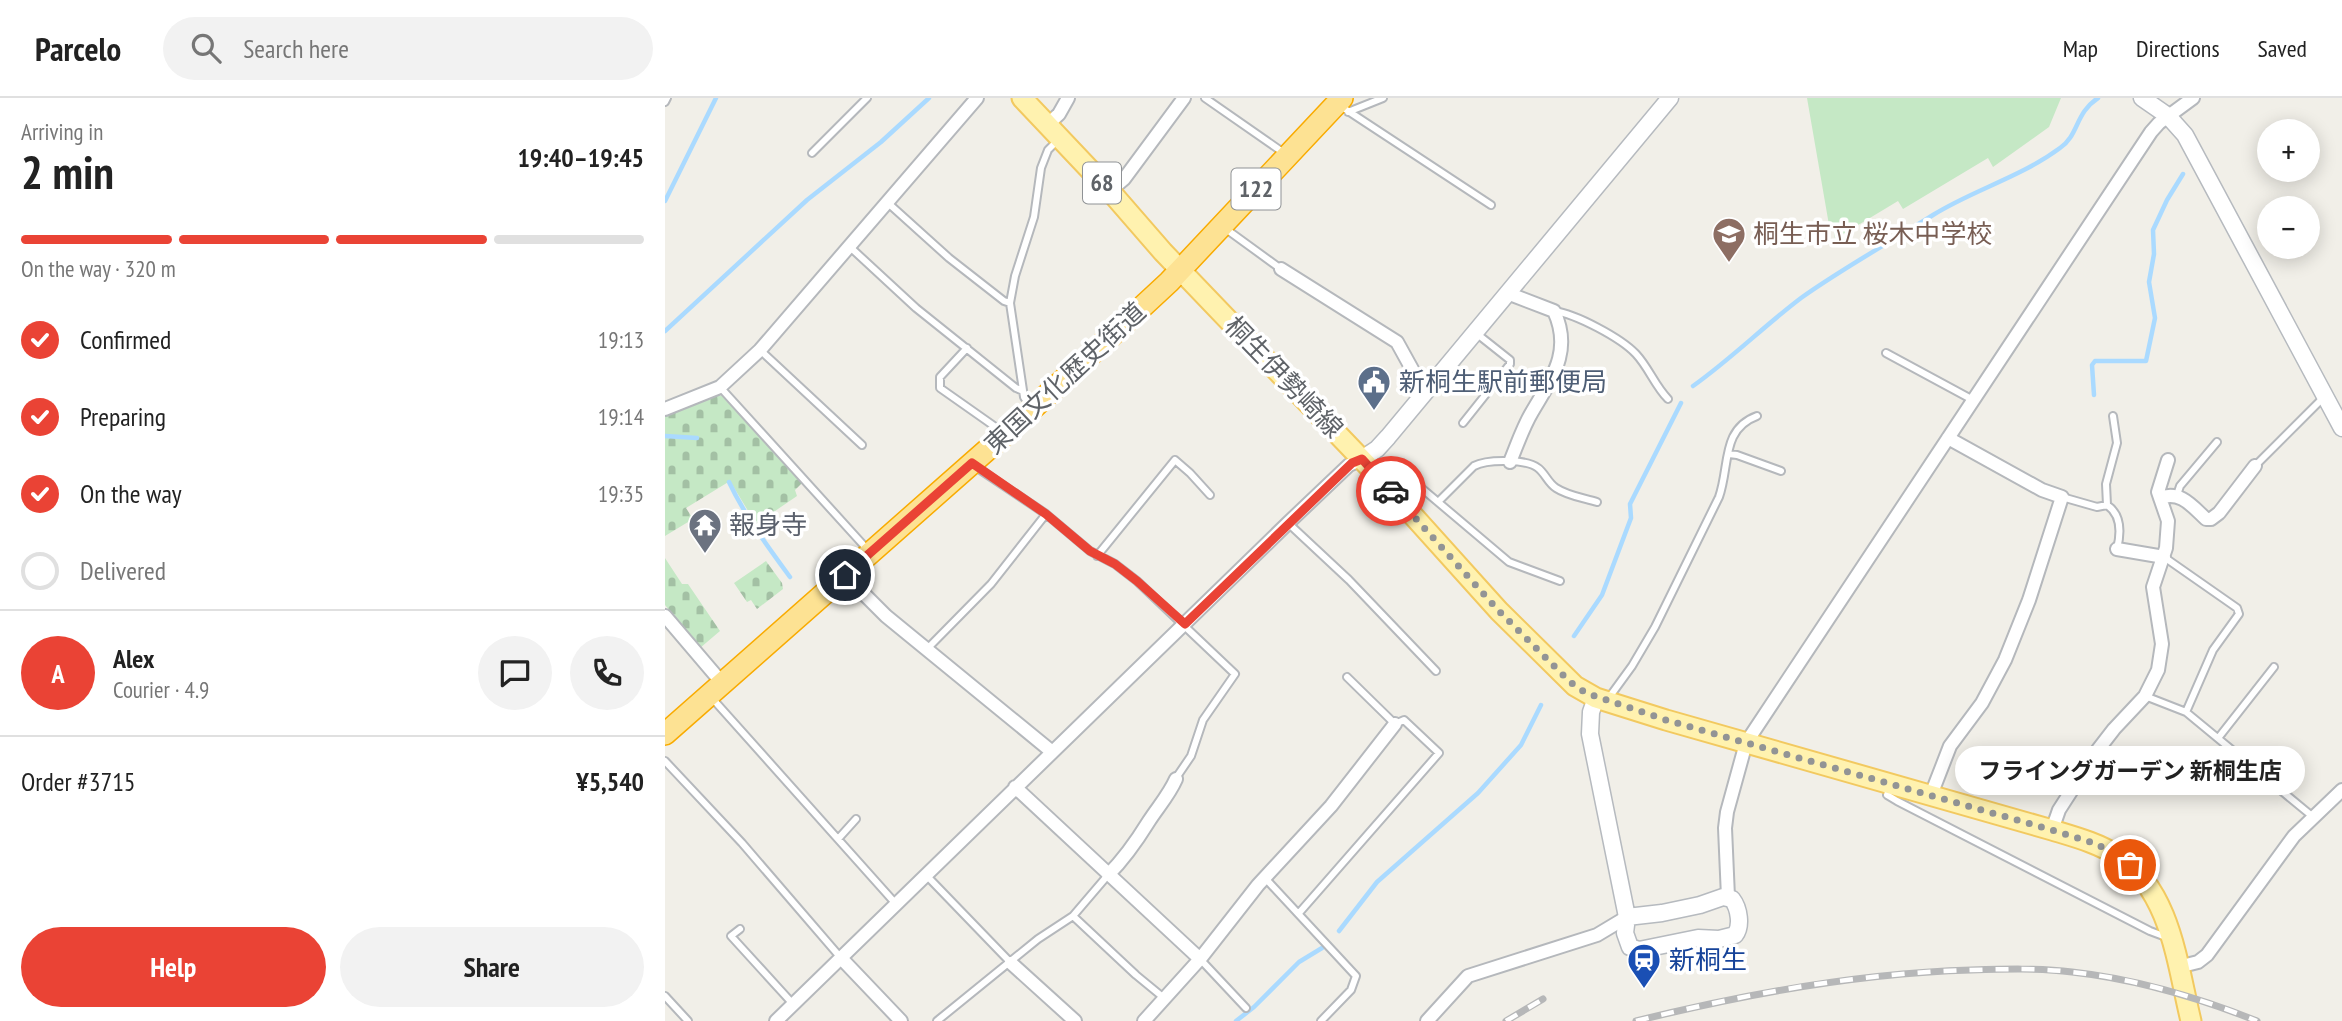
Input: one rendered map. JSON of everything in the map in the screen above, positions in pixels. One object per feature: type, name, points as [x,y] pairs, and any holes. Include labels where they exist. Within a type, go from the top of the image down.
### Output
[{"type":"highway","name":"122","points":[[1180,269],[1288,156],[1342,104]]},
{"type":"highway","name":"東国文化歴史街道","points":[[665,734],[972,463],[1027,400],[1180,269]]},
{"type":"main road","name":"桐生伊勢崎線","points":[[1022,98],[1180,269],[1367,464],[1508,620],[1570,682],[1602,700],[2097,844],[2130,865],[2152,890],[2171,939],[2191,1021]]},
{"type":"street","points":[[665,410],[720,387],[760,350],[977,98]]},
{"type":"street","points":[[1053,132],[1059,114],[1069,98]]},
{"type":"street","points":[[1110,191],[1124,179],[1184,98]]},
{"type":"street","points":[[776,1021],[1051,751],[1349,465],[1367,464],[1669,98]]},
{"type":"street","points":[[2142,98],[2168,116],[2189,143],[2342,428]]},
{"type":"street","points":[[1602,700],[1591,712],[1590,734],[1627,917],[1626,937],[1630,947],[1635,950],[1704,937],[1724,939],[1735,935],[1739,929],[1737,908],[1728,897],[1725,828],[1746,743],[2151,132],[2193,98]]},
{"type":"street","points":[[1281,269],[1397,342],[1418,380],[1427,390]]},
{"type":"street","points":[[1507,293],[1554,312],[1559,330],[1560,357],[1549,386],[1532,412],[1510,462]]},
{"type":"street","points":[[1931,796],[1950,746],[1982,703],[2005,660],[2029,600],[2062,497],[2042,490],[1948,438]]},
{"type":"street","points":[[2052,830],[2059,810],[2097,751],[2145,696],[2158,670],[2162,652],[2153,593],[2164,557],[2168,521],[2158,487],[2168,460]]},
{"type":"street","points":[[2160,498],[2177,495],[2206,519],[2211,519],[2219,513],[2255,466]]},
{"type":"street","points":[[2117,549],[2164,557]]},
{"type":"street","points":[[845,575],[886,616],[1051,751]]},
{"type":"street","points":[[665,615],[716,689]]},
{"type":"street","points":[[1144,1021],[1265,878],[1300,843],[1395,724]]},
{"type":"street","points":[[1108,875],[1138,841],[1176,779]]},
{"type":"street","points":[[1015,787],[1200,958]]},
{"type":"street","points":[[2178,967],[2198,962],[2207,955],[2286,846],[2312,816],[2342,790]]},
{"type":"street","points":[[1427,1021],[1468,976],[1597,935],[1627,917],[1655,914],[1700,905],[1718,897],[1728,897]]},
{"type":"street","points":[[841,958],[901,1021]]},
{"type":"street","points":[[1011,962],[1075,1021]]},
{"type":"lane","points":[[812,153],[867,98]]},
{"type":"lane","points":[[1205,98],[1288,156]]},
{"type":"lane","points":[[1342,104],[1383,98]]},
{"type":"lane","points":[[1342,104],[1491,205]]},
{"type":"lane","points":[[1027,400],[1010,303],[1015,275],[1034,217],[1041,168],[1053,132]]},
{"type":"lane","points":[[886,202],[949,258],[1010,303]]},
{"type":"lane","points":[[1222,225],[1281,269]]},
{"type":"lane","points":[[848,246],[916,308],[1016,387],[1027,400]]},
{"type":"lane","points":[[1554,312],[1572,315],[1619,341],[1636,354],[1668,399]]},
{"type":"lane","points":[[1463,423],[1510,363],[1510,360],[1474,332]]},
{"type":"lane","points":[[967,348],[940,377],[940,388],[994,426]]},
{"type":"lane","points":[[760,350],[862,445]]},
{"type":"lane","points":[[1887,354],[1973,400]]},
{"type":"lane","points":[[720,387],[870,554]]},
{"type":"lane","points":[[2255,466],[2325,396]]},
{"type":"lane","points":[[1602,700],[1632,666],[1719,497],[1734,432],[1745,420],[1757,416]]},
{"type":"lane","points":[[2113,416],[2117,443],[2106,484],[2107,505],[2118,515],[2117,549]]},
{"type":"lane","points":[[2177,495],[2180,486],[2217,442]]},
{"type":"lane","points":[[1729,454],[1781,471]]},
{"type":"lane","points":[[1097,556],[1175,460],[1210,495]]},
{"type":"lane","points":[[1439,501],[1481,462],[1510,462],[1535,465],[1556,488],[1597,502]]},
{"type":"lane","points":[[972,463],[1046,514],[1097,556],[1115,564],[1137,581],[1235,674],[1203,720],[1191,756],[1176,779]]},
{"type":"lane","points":[[1367,464],[1406,475],[1510,562],[1560,580]]},
{"type":"lane","points":[[2062,497],[2097,507],[2107,505]]},
{"type":"lane","points":[[926,650],[991,584],[1046,514]]},
{"type":"lane","points":[[1289,523],[1349,580],[1436,671]]},
{"type":"lane","points":[[2164,557],[2237,608],[2239,614],[2213,650],[2186,712]]},
{"type":"lane","points":[[2219,737],[2274,667]]},
{"type":"lane","points":[[1299,913],[1439,753],[1403,720],[1395,724],[1347,677]]},
{"type":"lane","points":[[716,689],[838,839],[896,904]]},
{"type":"lane","points":[[2145,696],[2186,712],[2312,816]]},
{"type":"lane","points":[[665,761],[742,843],[841,958]]},
{"type":"lane","points":[[1890,784],[1887,795],[1897,801],[2150,931],[2171,939]]},
{"type":"lane","points":[[838,839],[856,819]]},
{"type":"lane","points":[[926,875],[1011,962]]},
{"type":"lane","points":[[937,1021],[1038,939],[1073,916],[1108,875]]},
{"type":"lane","points":[[1265,878],[1356,976],[1351,990],[1321,1021]]},
{"type":"lane","points":[[1073,916],[1164,998]]},
{"type":"lane","points":[[740,929],[731,936],[793,1004]]},
{"type":"lane","points":[[1200,958],[1246,1008]]},
{"type":"lane","points":[[665,996],[688,1021]]},
{"type":"green space","points":[[1807,98],[2061,98],[2049,127],[1993,167],[1988,158],[1903,209],[1898,201],[1835,239],[1833,225],[1829,225]]},
{"type":"green space","points":[[718,395],[722,396],[802,483],[795,490],[797,496],[756,524],[730,481],[686,508],[693,519],[665,536],[665,417]]},
{"type":"green space","points":[[665,558],[682,584],[688,584],[720,631],[700,648],[665,605]]},
{"type":"green space","points":[[766,561],[782,583],[783,589],[757,609],[751,600],[747,602],[734,583]]},
{"type":"waterway","points":[[665,201],[716,98]]},
{"type":"waterway","points":[[665,331],[807,200],[881,142],[929,98]]},
{"type":"waterway","points":[[1693,386],[1787,309],[1833,276],[1948,206],[2029,167],[2060,148],[2071,137],[2085,110],[2098,98]]},
{"type":"waterway","points":[[2094,395],[2092,365],[2095,361],[2146,361],[2155,318],[2149,282],[2154,254],[2153,230],[2183,174]]},
{"type":"waterway","points":[[1574,636],[1602,595],[1631,518],[1630,504],[1681,403]]},
{"type":"waterway","points":[[665,436],[697,438]]},
{"type":"waterway","points":[[729,482],[765,543],[790,577]]},
{"type":"waterway","points":[[1339,931],[1377,882],[1478,793],[1521,745],[1541,705]]},
{"type":"waterway","points":[[1236,1021],[1299,962],[1322,948]]},
{"type":"railway","points":[[1636,1021],[1718,1002],[1844,980],[1929,972],[2022,969],[2072,972],[2143,984],[2212,1004],[2257,1021]]},
{"type":"railway","points":[[1506,1021],[1543,999]]},
{"type":"way so far","points":[[1391,491],[1499,611],[1570,682],[1586,693],[1666,720],[2097,844],[2130,865]]},
{"type":"place","name":"桐生市立 桜木中学校","points":[[1729,264]]},
{"type":"place","name":"新桐生駅前郵便局","points":[[1374,412]]},
{"type":"place","name":"報身寺","points":[[705,555]]},
{"type":"place","name":"フライングガーデン 新桐生店","points":[[2130,865]]},
{"type":"place","name":"新桐生","points":[[1644,990]]},
{"type":"route","points":[[845,575],[972,463],[977,469],[1046,514],[1090,551],[1115,564],[1185,624],[1352,463],[1362,459],[1391,491]]}]
